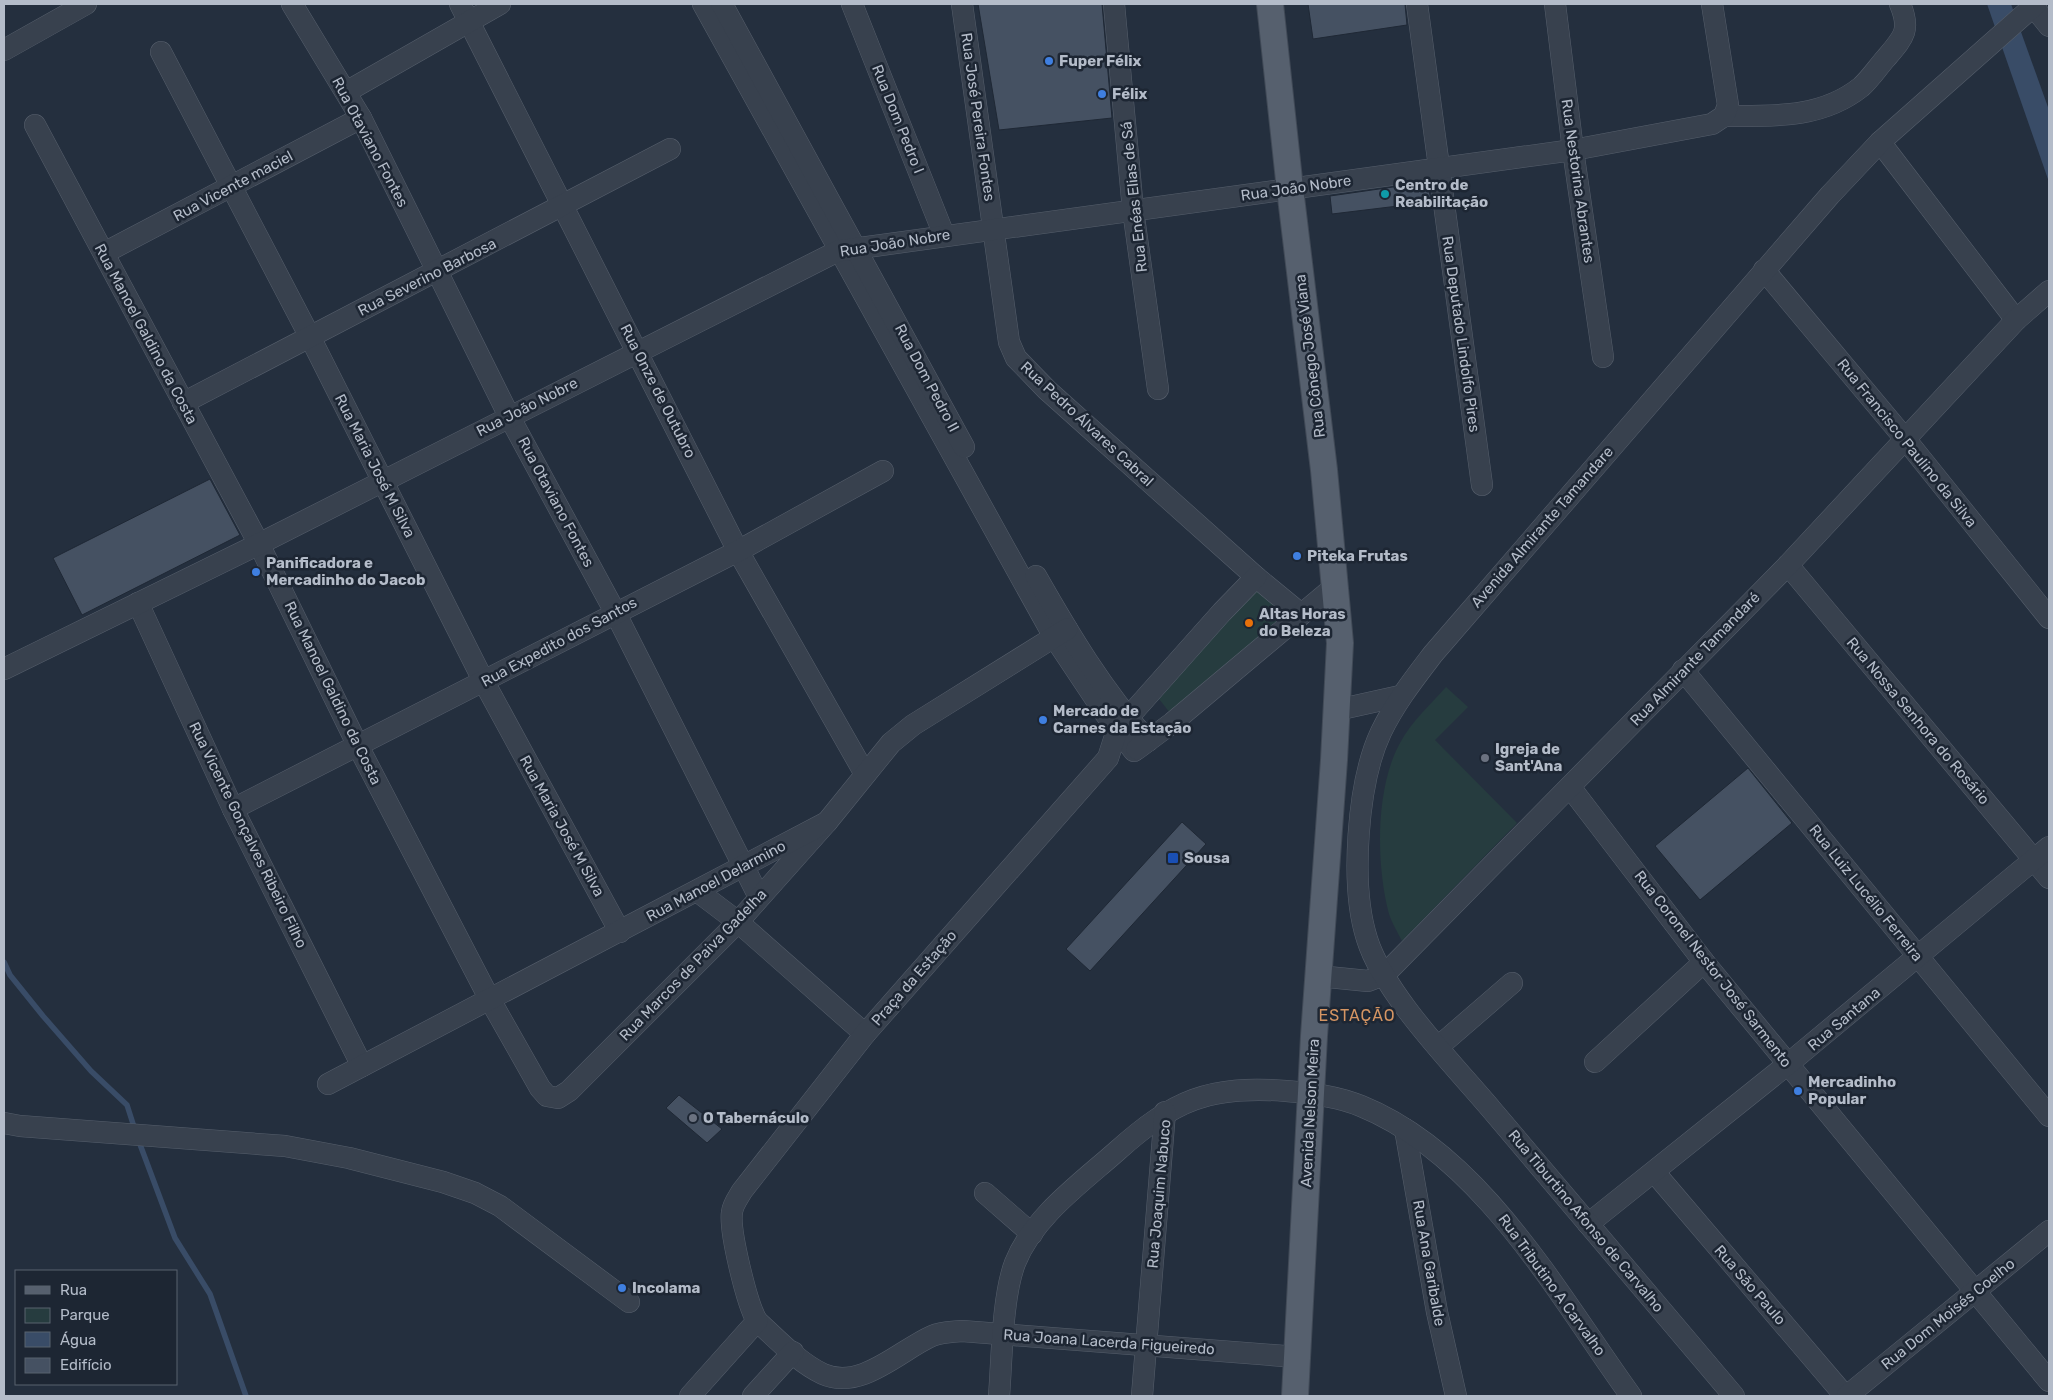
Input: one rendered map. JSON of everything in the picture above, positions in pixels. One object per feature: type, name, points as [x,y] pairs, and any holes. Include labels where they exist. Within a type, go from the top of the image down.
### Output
[{"type":"main road","name":"Rua Cônego José Viana","points":[[1270,4],[1324,470],[1340,643],[1337,710]]},
{"type":"main road","name":"Avenida Nelson Meira","points":[[1295,1396],[1318,976],[1337,710]]},
{"type":"street","points":[[4,50],[86,4]]},
{"type":"street","name":"Rua Otaviano Fontes","points":[[292,4],[361,118],[436,273],[509,416],[615,612],[759,897]]},
{"type":"street","points":[[346,92],[465,12],[500,4]]},
{"type":"street","name":"Rua Dom Pedro II","points":[[703,4],[847,249]]},
{"type":"street","name":"Rua Dom Pedro II","points":[[722,4],[847,249],[938,415],[997,509],[1060,633],[1122,724],[1141,746]]},
{"type":"street","name":"Rua Dom Pedro I","points":[[852,4],[944,235]]},
{"type":"street","name":"Rua José Pereira Fontes","points":[[962,4],[993,230]]},
{"type":"street","name":"Rua Enéas Elias de Sá","points":[[1114,4],[1133,210],[1158,389]]},
{"type":"street","name":"Rua Deputado Lindolfo Pires","points":[[1417,4],[1482,485]]},
{"type":"street","name":"Rua Nestorina Abrantes","points":[[1556,4],[1573,150],[1603,357]]},
{"type":"street","points":[[1712,4],[1728,105],[1724,116],[1794,115],[1831,105],[1861,86],[1903,36],[1904,12]]},
{"type":"street","points":[[2033,7],[2049,26]]},
{"type":"street","name":"Avenida Almirante Tamandare","points":[[1384,975],[1371,950],[1363,924],[1359,867],[1361,813],[1368,772],[1380,734],[1400,696],[1451,633],[1764,270],[1880,142],[2000,34],[2033,7]]},
{"type":"street","name":"Rua Onze de Outubro","points":[[465,12],[738,551],[865,774]]},
{"type":"street","name":"Rua Maria José M Silva","points":[[161,52],[310,337],[484,682],[620,932]]},
{"type":"street","name":"Rua João Nobre","points":[[4,668],[259,544],[637,351],[847,249],[1573,150],[1712,124],[1724,116]]},
{"type":"street","name":"Rua Vicente maciel","points":[[104,253],[361,118]]},
{"type":"street","name":"Rua Manoel Galdino da Costa","points":[[35,125],[259,544],[358,746],[488,998],[540,1088],[552,1098]]},
{"type":"street","points":[[1880,142],[2016,320]]},
{"type":"street","name":"Rua Severino Barbosa","points":[[183,403],[436,273],[670,149]]},
{"type":"street","name":"Rua Pedro Álvares Cabral","points":[[993,230],[1009,342],[1016,358],[1047,390],[1256,577],[1302,614]]},
{"type":"street","name":"Rua Francisco Paulino da Silva","points":[[1764,270],[1906,440],[2049,618]]},
{"type":"street","name":"Rua Almirante Tamandaré","points":[[1384,975],[1788,565],[2016,320],[2049,290]]},
{"type":"street","name":"Rua Expedito dos Santos","points":[[233,809],[484,682],[615,612],[738,551],[883,471]]},
{"type":"street","name":"Rua Nossa Senhora do Rosário","points":[[1788,565],[2042,853],[2049,878]]},
{"type":"street","points":[[1122,724],[1222,612],[1256,577]]},
{"type":"street","points":[[1108,758],[1141,746],[1334,588]]},
{"type":"street","name":"Rua Vicente Gonçalves Ribeiro Filho","points":[[138,603],[233,809],[362,1066]]},
{"type":"street","name":"Rua Manoel Delarmino","points":[[328,1084],[488,998],[620,932],[827,822],[891,744],[912,725],[1060,633]]},
{"type":"street","name":"Rua Luiz Lucélio Ferreira","points":[[1683,670],[2049,1116]]},
{"type":"street","points":[[1337,710],[1400,696]]},
{"type":"street","name":"Praça da Estação","points":[[757,1321],[745,1287],[732,1222],[732,1208],[742,1191],[865,1034],[1108,758],[1122,724]]},
{"type":"street","name":"Rua Coronel Nestor José Sarmento","points":[[1570,786],[1704,962],[2049,1381]]},
{"type":"street","name":"Rua Marcos de Paiva Gadelha","points":[[552,1098],[558,1098],[569,1091],[738,922],[827,822]]},
{"type":"street","name":"Rua Santana","points":[[1588,1224],[1655,1173],[2042,853]]},
{"type":"street","points":[[697,891],[738,922],[865,1034]]},
{"type":"street","points":[[1595,1062],[1704,962]]},
{"type":"street","points":[[1318,976],[1368,980],[1377,979],[1384,975]]},
{"type":"street","name":"Rua Tiburtino Afonso de Carvalho","points":[[1384,975],[1438,1046],[1734,1396]]},
{"type":"street","points":[[1438,1046],[1512,983]]},
{"type":"street","name":"Rua Joaquim Nabuco","points":[[1142,1396],[1165,1112],[1202,1096],[1227,1091],[1277,1091],[1312,1094]]},
{"type":"street","name":"Rua Tributino A Carvalho","points":[[1312,1094],[1360,1105],[1405,1129],[1437,1153],[1497,1210],[1521,1238],[1631,1396]]},
{"type":"street","points":[[999,1396],[1010,1280],[1022,1249],[1032,1234],[1076,1188],[1132,1138],[1165,1112]]},
{"type":"street","points":[[4,1123],[20,1126],[285,1146],[349,1158],[443,1182],[475,1192],[500,1206],[629,1302]]},
{"type":"street","name":"Rua Ana Garibalde","points":[[1405,1129],[1437,1312],[1456,1396]]},
{"type":"street","name":"Rua São Paulo","points":[[1655,1173],[1846,1396]]},
{"type":"street","points":[[985,1193],[1032,1234]]},
{"type":"street","name":"Rua Dom Moisés Coelho","points":[[1846,1396],[2049,1231]]},
{"type":"street","points":[[690,1396],[757,1321],[793,1352],[753,1396]]},
{"type":"street","name":"Rua Joana Lacerda Figueiredo","points":[[793,1352],[824,1374],[847,1378],[876,1367],[934,1335],[962,1331],[1297,1357]]},
{"type":"green space","points":[[1257,589],[1282,606],[1278,620],[1170,713],[1159,699],[1247,596]]},
{"type":"green space","points":[[1446,687],[1468,707],[1435,740],[1517,823],[1402,941],[1389,914],[1385,894],[1380,850],[1382,804],[1392,761],[1400,743],[1415,721]]},
{"type":"water","points":[[1987,4],[2011,4],[2049,110],[2049,182]]},
{"type":"building","name":"Fuper Félix","points":[[978,4],[1102,4],[1112,118],[999,130]]},
{"type":"building","points":[[1308,4],[1405,4],[1407,25],[1313,39]]},
{"type":"building","name":"Centro de Reabilitação","points":[[1428,182],[1431,202],[1332,214],[1330,196]]},
{"type":"building","points":[[210,479],[240,535],[82,615],[53,558]]},
{"type":"building","points":[[1748,768],[1792,823],[1700,900],[1655,846]]},
{"type":"building","points":[[1182,822],[1206,844],[1090,971],[1066,949]]},
{"type":"building","name":"O Tabernáculo","points":[[679,1095],[722,1129],[707,1143],[666,1108]]},
{"type":"waterway","points":[[4,962],[10,975],[43,1016],[91,1071],[127,1105],[135,1130]]},
{"type":"waterway","points":[[138,1139],[175,1238],[210,1294],[246,1396]]},
{"type":"place","name":"Fuper Félix","points":[[1049,61]]},
{"type":"place","name":"Félix","points":[[1102,94]]},
{"type":"place","name":"Centro de Reabilitação","points":[[1385,194]]},
{"type":"place","name":"Piteka Frutas","points":[[1297,556]]},
{"type":"place","name":"Panificadora e Mercadinho do Jacob","points":[[256,572]]},
{"type":"place","name":"Altas Horas do Beleza","points":[[1249,623]]},
{"type":"place","name":"Mercado de Carnes da Estação","points":[[1043,720]]},
{"type":"place","name":"Igreja de Sant'Ana","points":[[1485,758]]},
{"type":"place","name":"Sousa","points":[[1173,858]]},
{"type":"place","name":"Mercadinho Popular","points":[[1798,1091]]},
{"type":"place","name":"O Tabernáculo","points":[[693,1118]]},
{"type":"place","name":"Incolama","points":[[622,1288]]},
{"type":"district","name":"ESTAÇÃO","points":[[1357,1015]]}]
